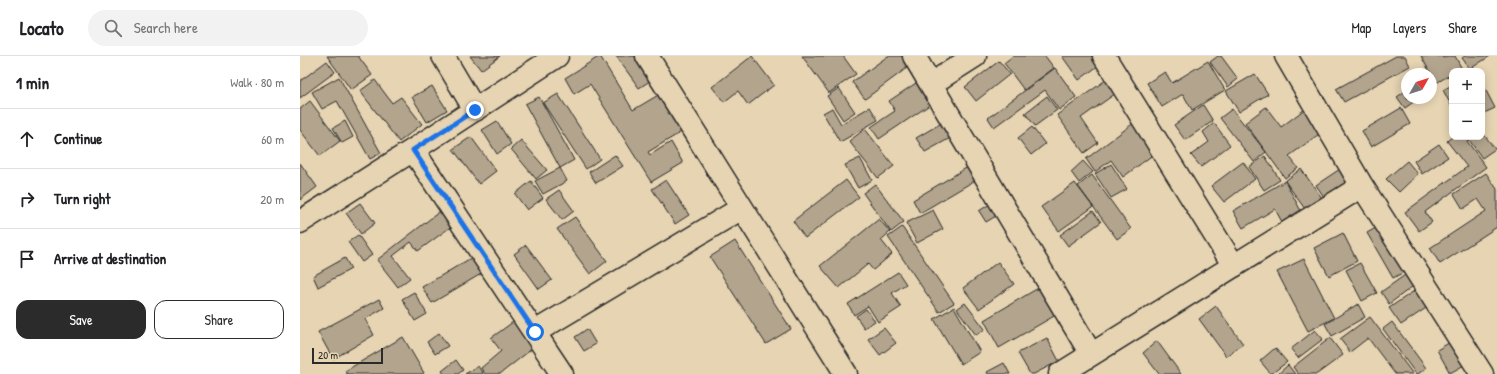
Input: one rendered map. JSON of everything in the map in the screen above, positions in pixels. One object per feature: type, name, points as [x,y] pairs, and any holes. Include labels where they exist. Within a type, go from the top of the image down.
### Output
[{"type":"street","points":[[443,56],[475,110]]},
{"type":"street","points":[[300,222],[557,56]]},
{"type":"street","points":[[647,56],[846,374]]},
{"type":"street","points":[[914,56],[1091,354]]},
{"type":"street","points":[[931,84],[975,56]]},
{"type":"street","points":[[1104,56],[1234,266]]},
{"type":"street","points":[[1286,56],[1362,186],[1483,374],[1497,366]]},
{"type":"street","points":[[413,150],[562,374]]},
{"type":"street","points":[[1060,374],[1362,186]]},
{"type":"street","points":[[535,332],[742,208]]},
{"type":"building","points":[[327,56],[358,56],[372,75],[351,90]]},
{"type":"building","points":[[470,56],[500,56],[481,70]]},
{"type":"building","points":[[600,56],[633,110],[660,94],[683,131],[648,152],[650,155],[671,142],[683,163],[651,182],[590,84],[574,94],[565,78]]},
{"type":"building","points":[[616,56],[636,56],[653,79],[639,88]]},
{"type":"building","points":[[752,56],[774,85],[748,105],[738,91],[724,102],[712,87]]},
{"type":"building","points":[[802,56],[843,56],[856,74],[829,93]]},
{"type":"building","points":[[888,56],[905,56],[911,65],[865,99],[852,82]]},
{"type":"building","points":[[1013,56],[1045,56],[1054,68],[1024,90],[1004,63]]},
{"type":"building","points":[[1062,56],[1097,56],[1102,63],[1079,80]]},
{"type":"building","points":[[1218,56],[1221,56],[1238,79],[1228,87],[1210,62]]},
{"type":"building","points":[[1396,56],[1405,56],[1410,66],[1401,68],[1401,71],[1344,102],[1336,89]]},
{"type":"building","points":[[1421,56],[1442,56],[1443,58],[1447,56],[1455,56],[1461,68],[1449,68],[1449,76],[1437,82],[1437,68],[1428,68]]},
{"type":"building","points":[[1465,56],[1490,56],[1472,68],[1469,68],[1462,58]]},
{"type":"building","points":[[327,61],[335,72],[300,98],[300,81]]},
{"type":"building","points":[[999,61],[1010,74],[976,101],[965,87]]},
{"type":"building","points":[[1208,61],[1225,90],[1192,110],[1183,94],[1162,107],[1147,83],[1165,72],[1172,83]]},
{"type":"building","points":[[1055,68],[1076,97],[1059,110],[1045,90],[994,127],[988,118]]},
{"type":"building","points":[[1255,74],[1268,94],[1239,112],[1226,91]]},
{"type":"building","points":[[339,77],[381,153],[370,159],[337,101],[322,109],[312,92]]},
{"type":"building","points":[[1110,77],[1119,91],[1081,118],[1098,143],[1084,153],[1057,115]]},
{"type":"building","points":[[375,80],[392,103],[401,97],[422,124],[399,142],[360,91]]},
{"type":"building","points":[[919,81],[934,102],[879,139],[871,127],[895,111],[889,101]]},
{"type":"building","points":[[432,86],[447,110],[427,122],[412,97]]},
{"type":"building","points":[[1449,87],[1449,101],[1443,90]]},
{"type":"building","points":[[839,88],[855,112],[843,120],[827,96]]},
{"type":"building","points":[[1485,89],[1495,108],[1485,113]]},
{"type":"building","points":[[558,94],[600,159],[586,169],[543,103]]},
{"type":"building","points":[[1401,94],[1401,102],[1397,97]]},
{"type":"building","points":[[1047,96],[1057,110],[1035,126],[1025,113]]},
{"type":"building","points":[[539,97],[574,160],[560,168],[525,104]]},
{"type":"building","points":[[310,101],[340,141],[320,156],[300,130],[300,109]]},
{"type":"building","points":[[1402,104],[1411,104],[1405,108]]},
{"type":"building","points":[[1203,105],[1213,121],[1185,140],[1174,125]]},
{"type":"building","points":[[1309,106],[1326,129],[1289,156],[1298,168],[1285,178],[1245,123],[1266,107],[1281,127]]},
{"type":"building","points":[[870,107],[878,120],[840,142],[823,113],[832,108],[841,124]]},
{"type":"building","points":[[1401,108],[1410,124],[1371,147],[1362,131]]},
{"type":"building","points":[[1232,109],[1266,152],[1254,162],[1220,118]]},
{"type":"building","points":[[345,121],[353,137],[342,143],[333,128]]},
{"type":"building","points":[[497,121],[511,144],[497,154],[482,130]]},
{"type":"building","points":[[945,121],[954,136],[925,152],[916,138]]},
{"type":"building","points":[[1135,122],[1158,151],[1123,177],[1111,160],[1095,172],[1086,159]]},
{"type":"building","points":[[1214,123],[1230,145],[1201,167],[1191,155],[1209,142],[1203,132]]},
{"type":"building","points":[[1032,127],[1045,144],[1031,155],[1018,138]]},
{"type":"building","points":[[865,129],[894,166],[878,178],[849,141]]},
{"type":"building","points":[[1485,136],[1495,149],[1482,158],[1469,140],[1485,140]]},
{"type":"building","points":[[471,137],[496,171],[479,184],[453,149]]},
{"type":"building","points":[[1449,139],[1466,140],[1486,167],[1425,212],[1432,222],[1419,231],[1405,212],[1467,167],[1447,141]]},
{"type":"building","points":[[521,140],[547,170],[536,179],[511,149]]},
{"type":"building","points":[[1439,144],[1448,157],[1422,174],[1414,161]]},
{"type":"building","points":[[615,155],[623,166],[596,183],[589,172]]},
{"type":"building","points":[[1265,156],[1280,180],[1264,190],[1249,167]]},
{"type":"building","points":[[860,158],[872,180],[858,188],[845,165]]},
{"type":"building","points":[[1083,161],[1093,172],[1079,183],[1071,172]]},
{"type":"building","points":[[1407,161],[1418,174],[1399,192],[1386,179]]},
{"type":"building","points":[[1243,162],[1255,179],[1224,202],[1211,186]]},
{"type":"building","points":[[300,163],[317,187],[300,200]]},
{"type":"building","points":[[1111,164],[1127,189],[1111,198],[1095,174]]},
{"type":"building","points":[[971,165],[979,178],[920,213],[913,200]]},
{"type":"building","points":[[1346,165],[1356,180],[1326,200],[1316,185]]},
{"type":"building","points":[[560,168],[567,181],[543,194],[535,181]]},
{"type":"building","points":[[1301,169],[1322,198],[1305,209],[1285,181]]},
{"type":"building","points":[[1486,173],[1497,189],[1497,227],[1440,264],[1430,248],[1486,211],[1478,199],[1463,209],[1454,194]]},
{"type":"building","points":[[1092,175],[1131,229],[1117,239],[1078,186]]},
{"type":"building","points":[[666,180],[689,215],[675,224],[652,189]]},
{"type":"building","points":[[846,180],[859,197],[805,238],[793,221]]},
{"type":"building","points":[[531,181],[543,198],[527,210],[515,194]]},
{"type":"building","points":[[1285,181],[1301,211],[1282,222],[1275,209],[1243,228],[1233,211]]},
{"type":"building","points":[[1075,183],[1093,207],[1059,231],[1041,207]]},
{"type":"building","points":[[875,184],[904,222],[891,232],[863,193]]},
{"type":"building","points":[[559,190],[574,211],[562,220],[546,199]]},
{"type":"building","points":[[993,202],[1001,213],[986,222],[979,211]]},
{"type":"building","points":[[360,203],[375,223],[361,234],[346,213]]},
{"type":"building","points":[[448,205],[460,220],[418,251],[411,242],[393,256],[410,278],[398,287],[377,260]]},
{"type":"building","points":[[933,210],[943,229],[917,243],[906,223]]},
{"type":"building","points":[[1093,211],[1101,222],[1068,246],[1060,235]]},
{"type":"building","points":[[575,217],[607,261],[590,274],[557,229]]},
{"type":"building","points":[[879,219],[890,232],[881,240],[892,254],[873,270],[868,264],[839,288],[820,266]]},
{"type":"building","points":[[1379,226],[1406,271],[1393,278],[1367,233]]},
{"type":"building","points":[[902,227],[954,303],[939,312],[888,237]]},
{"type":"building","points":[[1343,233],[1357,261],[1329,276],[1314,248]]},
{"type":"building","points":[[358,235],[372,255],[362,262],[348,242]]},
{"type":"building","points":[[735,241],[791,329],[766,344],[710,257]]},
{"type":"building","points":[[526,245],[552,280],[539,289],[514,254]]},
{"type":"building","points":[[476,255],[486,271],[432,303],[422,287]]},
{"type":"building","points":[[345,258],[351,269],[318,287],[313,276]]},
{"type":"building","points":[[1304,259],[1334,318],[1308,331],[1277,272]]},
{"type":"building","points":[[998,262],[1014,284],[979,309],[963,288]]},
{"type":"building","points":[[1360,263],[1377,293],[1362,301],[1346,270]]},
{"type":"building","points":[[898,272],[906,284],[892,293],[901,307],[878,322],[868,306],[854,315],[848,304]]},
{"type":"building","points":[[1408,273],[1416,284],[1389,304],[1381,292]]},
{"type":"building","points":[[1045,284],[1061,312],[999,348],[984,320]]},
{"type":"building","points":[[1417,289],[1429,306],[1401,325],[1389,308]]},
{"type":"building","points":[[414,292],[427,314],[415,321],[402,299]]},
{"type":"building","points":[[379,299],[384,308],[365,319],[374,335],[333,359],[318,332]]},
{"type":"building","points":[[965,303],[985,329],[976,335],[957,309]]},
{"type":"building","points":[[1358,304],[1365,317],[1332,336],[1325,324]]},
{"type":"building","points":[[1216,306],[1243,344],[1226,356],[1199,319]]},
{"type":"building","points":[[954,307],[980,352],[961,364],[934,319]]},
{"type":"building","points":[[866,309],[875,321],[864,328],[856,316]]},
{"type":"building","points":[[1370,317],[1413,374],[1395,374],[1368,338],[1350,352],[1340,339]]},
{"type":"building","points":[[513,322],[533,348],[500,374],[485,374],[481,368],[501,351],[491,338]]},
{"type":"building","points":[[1392,322],[1426,368],[1418,374],[1416,374],[1383,329]]},
{"type":"building","points":[[884,328],[896,343],[880,355],[868,339]]},
{"type":"building","points":[[587,329],[596,344],[584,351],[575,337]]},
{"type":"building","points":[[1315,330],[1323,339],[1298,358],[1291,349]]},
{"type":"building","points":[[439,333],[448,346],[435,354],[427,342]]},
{"type":"building","points":[[403,337],[424,373],[347,374],[345,371]]},
{"type":"building","points":[[1047,338],[1059,361],[1034,374],[1030,374],[1018,353]]},
{"type":"building","points":[[1330,338],[1343,355],[1317,374],[1298,374],[1293,367]]},
{"type":"building","points":[[1157,341],[1181,374],[1159,374],[1143,353]]},
{"type":"building","points":[[1452,341],[1466,364],[1450,373],[1437,350]]},
{"type":"building","points":[[1275,348],[1287,362],[1271,374],[1260,361]]},
{"type":"building","points":[[456,360],[463,370],[458,374],[444,374],[442,371]]},
{"type":"building","points":[[1004,363],[1010,374],[988,374],[987,372]]},
{"type":"building","points":[[1288,365],[1295,374],[1278,374]]},
{"type":"building","points":[[478,366],[483,374],[465,374]]},
{"type":"route","points":[[475,110],[413,150],[535,332]]}]
